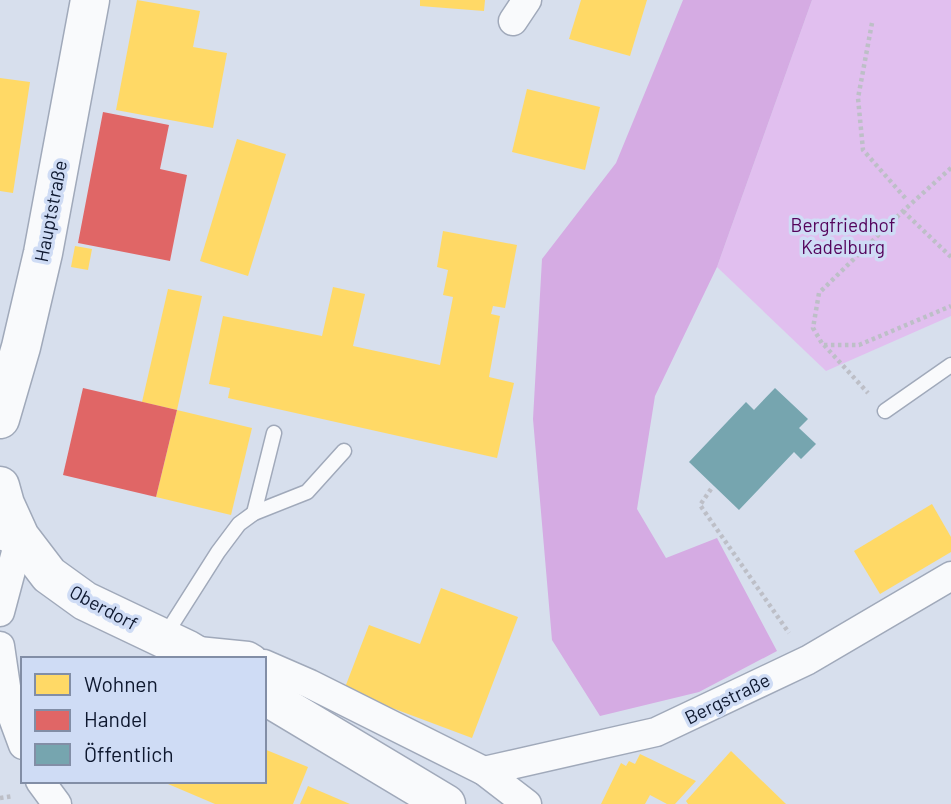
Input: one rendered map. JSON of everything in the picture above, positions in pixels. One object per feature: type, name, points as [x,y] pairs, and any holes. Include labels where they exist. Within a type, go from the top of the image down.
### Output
[{"type":"main road","name":"Hauptstraße","points":[[0,419],[21,347],[43,253],[90,0]]},
{"type":"main road","name":"Oberdorf","points":[[0,486],[10,537],[48,575],[85,601],[185,649]]},
{"type":"main road","points":[[266,696],[402,792],[446,804]]},
{"type":"street","points":[[0,612],[10,537]]},
{"type":"street","name":"Bergstraße","points":[[484,771],[656,732],[808,660],[951,576]]},
{"type":"street","points":[[0,646],[9,707],[21,740]]},
{"type":"street","points":[[185,649],[250,657]]},
{"type":"street","points":[[266,665],[484,771],[527,804]]},
{"type":"street","points":[[41,783],[57,804]]},
{"type":"lane","points":[[884,411],[951,365]]},
{"type":"lane","points":[[254,513],[274,433]]},
{"type":"lane","points":[[185,649],[218,551],[239,524],[254,513],[307,492],[344,451]]},
{"type":"path","points":[[872,23],[858,98],[863,150],[907,200]]},
{"type":"path","points":[[884,411],[823,345],[813,328],[819,293],[951,168]]},
{"type":"path","points":[[903,211],[951,257]]},
{"type":"path","points":[[823,345],[859,345],[951,306]]},
{"type":"path","points":[[711,489],[700,505],[808,660]]},
{"type":"green space","name":"Bergfriedhof Kadelburg","points":[[812,0],[951,0],[951,316],[826,371],[717,267]]},
{"type":"shaded area","points":[[683,0],[812,0],[717,267],[655,396],[637,509],[666,558],[717,538],[777,651],[699,692],[600,716],[552,640],[533,419],[542,259],[616,163]]},
{"type":"building: Wohnen","points":[[137,0],[200,11],[193,47],[227,53],[213,128],[116,110]]},
{"type":"building: Wohnen","points":[[420,0],[485,0],[484,11],[420,6]]},
{"type":"building: Wohnen","points":[[581,0],[647,0],[630,56],[569,39]]},
{"type":"building: Wohnen","points":[[0,78],[30,82],[13,193],[0,191]]},
{"type":"building: Wohnen","points":[[527,89],[600,107],[585,170],[512,152]]},
{"type":"building: Wohnen","points":[[237,139],[286,154],[248,276],[200,261]]},
{"type":"building: Wohnen","points":[[443,231],[517,245],[505,308],[493,306],[491,314],[500,316],[489,377],[514,383],[497,458],[228,398],[230,388],[209,384],[223,316],[322,336],[333,287],[365,294],[353,346],[440,365],[453,297],[443,295],[448,270],[437,267]]},
{"type":"building: Wohnen","points":[[75,246],[92,249],[88,270],[71,267]]},
{"type":"building: Wohnen","points":[[168,289],[202,296],[177,410],[142,402]]},
{"type":"building: Wohnen","points":[[177,410],[252,428],[231,515],[156,497]]},
{"type":"building: Wohnen","points":[[932,504],[951,537],[951,552],[880,594],[854,551]]},
{"type":"building: Wohnen","points":[[441,588],[518,617],[472,738],[344,690],[369,625],[420,644]]},
{"type":"building: Wohnen","points":[[266,750],[308,767],[293,804],[215,804],[166,783],[266,783]]},
{"type":"building: Wohnen","points":[[731,751],[786,804],[688,804],[686,801]]},
{"type":"building: Wohnen","points":[[640,754],[696,781],[675,804],[667,804],[650,795],[645,804],[601,804],[621,763],[626,766],[629,761],[635,764]]},
{"type":"building: Wohnen","points":[[308,786],[350,804],[300,804]]},
{"type":"building: Handel","points":[[103,112],[169,125],[160,169],[187,175],[170,261],[78,243]]},
{"type":"building: Handel","points":[[83,388],[177,410],[156,497],[63,475]]},
{"type":"building: Öffentlich","points":[[775,388],[808,419],[799,428],[816,444],[801,459],[794,452],[739,510],[689,462],[746,402],[754,410]]}]
